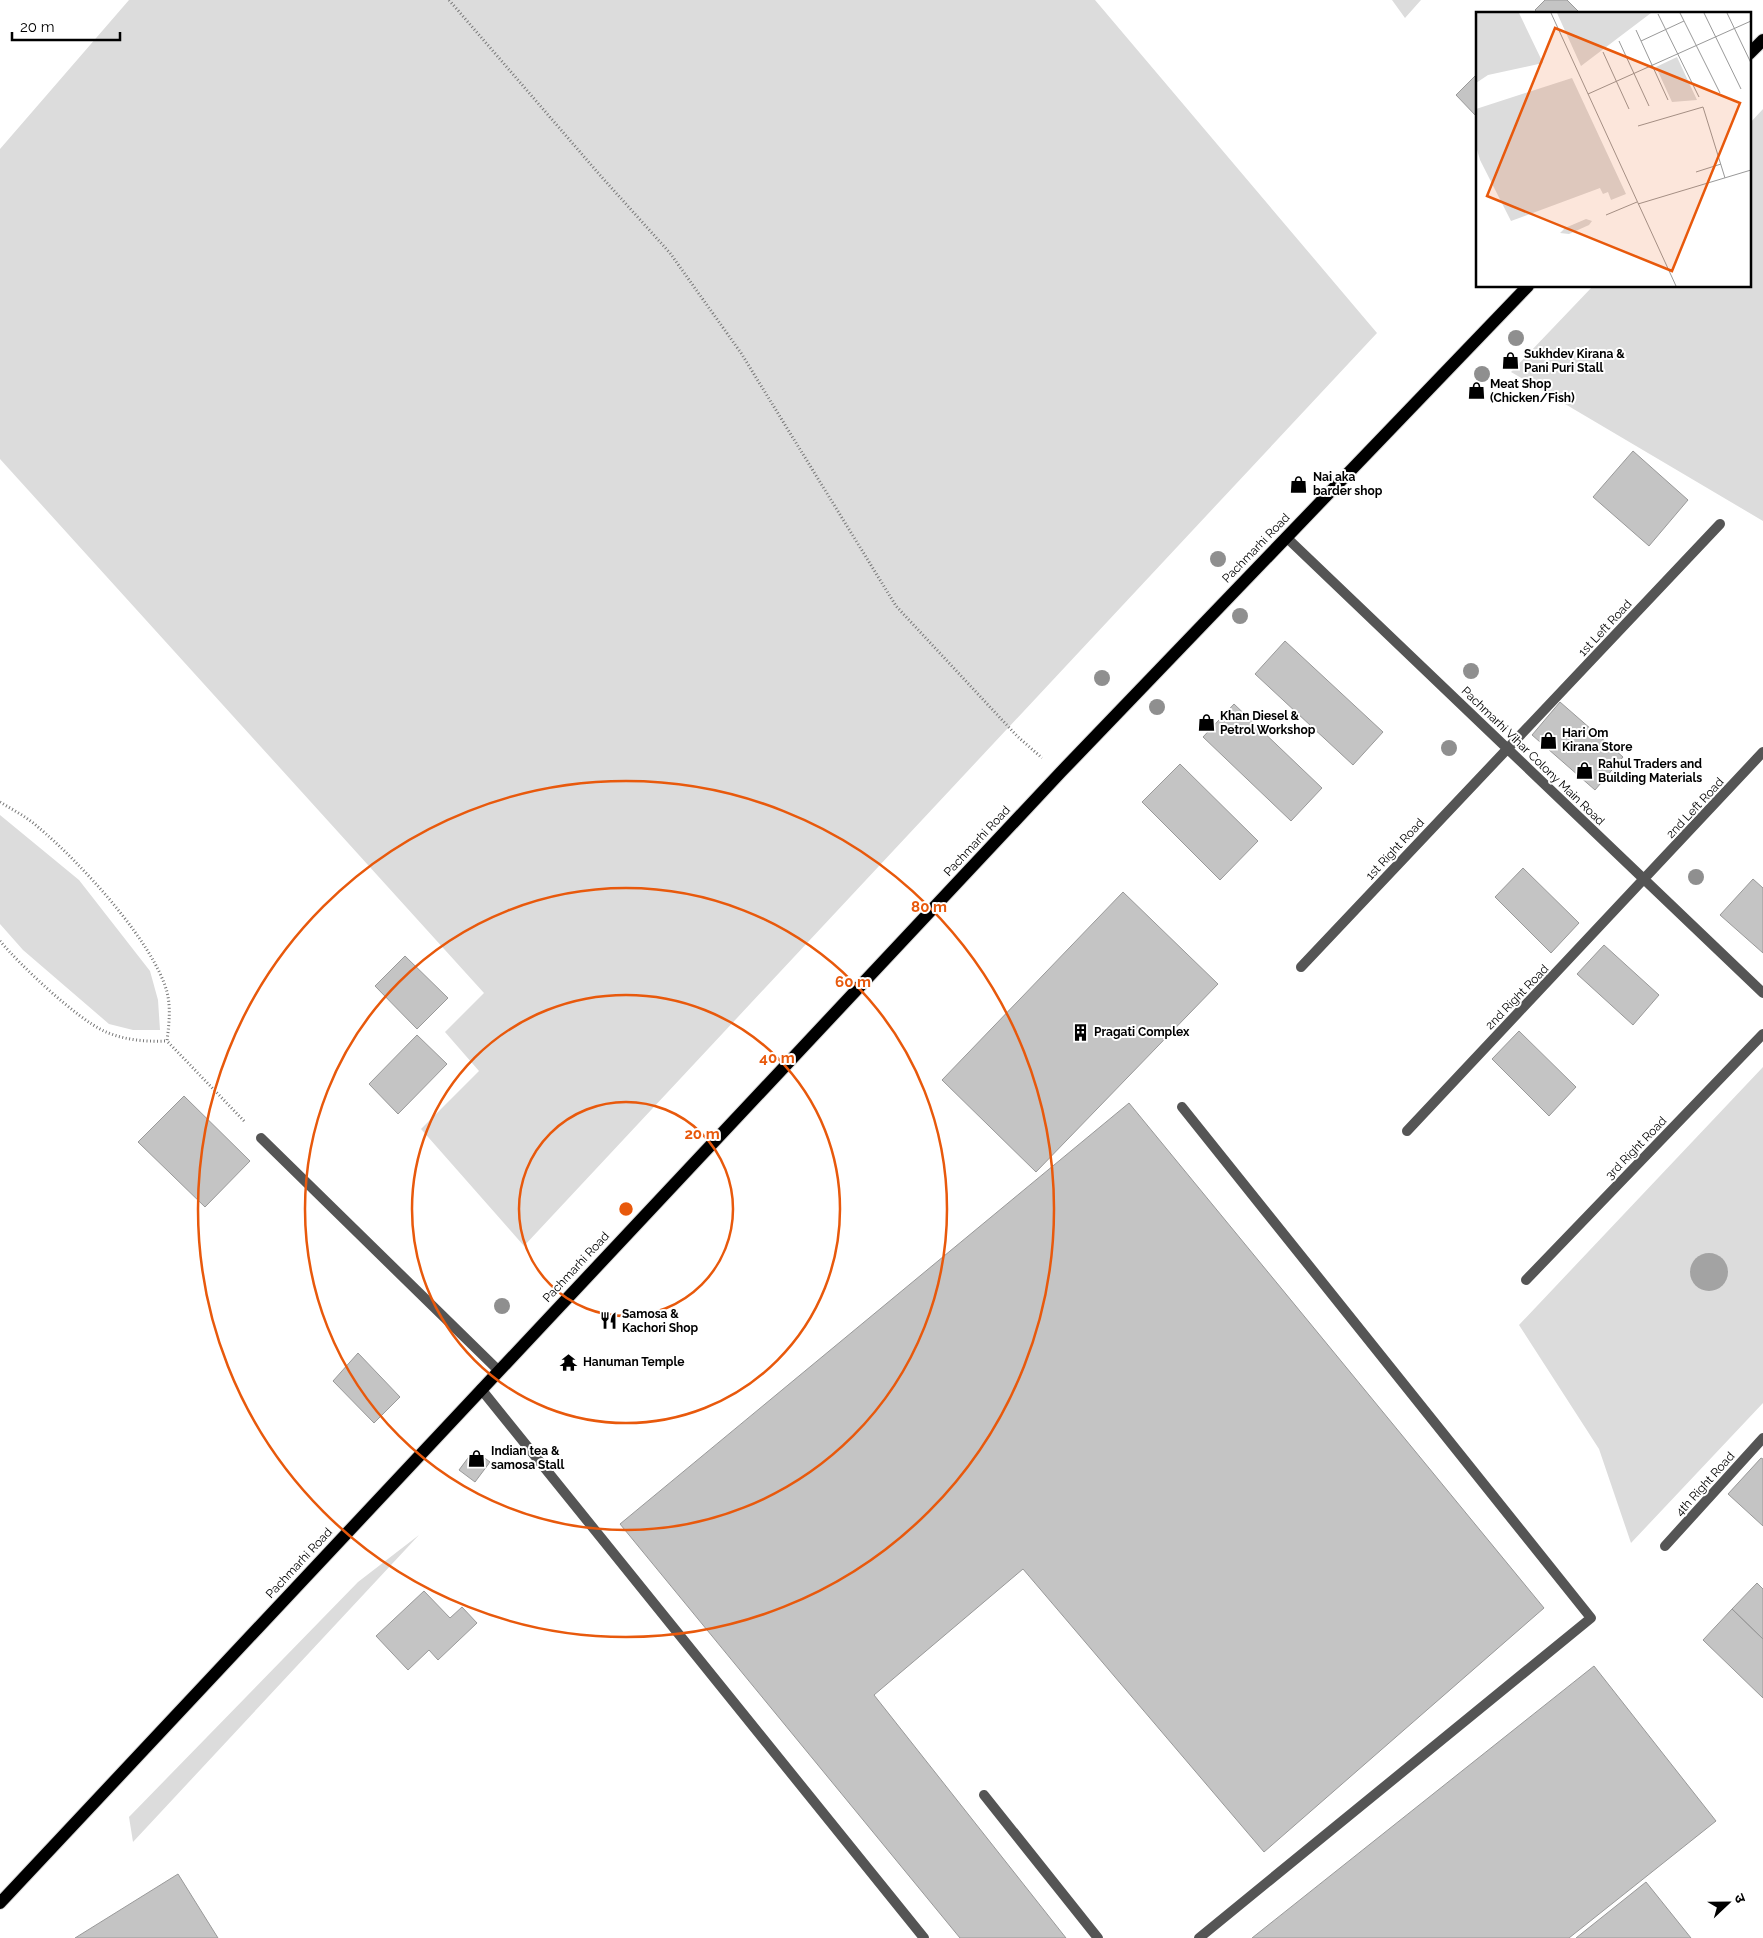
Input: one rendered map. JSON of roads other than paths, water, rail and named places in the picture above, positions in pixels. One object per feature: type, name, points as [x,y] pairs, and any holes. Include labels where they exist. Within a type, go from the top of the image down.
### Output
[{"type":"main road","points":[[1750,53],[1763,40]]},
{"type":"main road","name":"Pachmarhi Road","points":[[0,1903],[1060,773],[1526,288]]},
{"type":"street","name":"1st Left Road","points":[[1507,749],[1720,524]]},
{"type":"street","name":"Pachmarhi Vihar Colony Main Road","points":[[1286,537],[1763,993]]},
{"type":"street","name":"1st Right Road","points":[[1301,966],[1507,749]]},
{"type":"street","name":"2nd Left Road","points":[[1645,880],[1763,752]]},
{"type":"street","name":"2nd Right Road","points":[[1407,1131],[1645,880]]},
{"type":"street","name":"3rd Right Road","points":[[1526,1280],[1763,1034]]},
{"type":"street","points":[[1182,1108],[1591,1618],[1199,1938]]},
{"type":"street","points":[[262,1138],[498,1370]]},
{"type":"street","points":[[482,1389],[924,1938]]},
{"type":"street","name":"4th Right Road","points":[[1665,1546],[1763,1438]]},
{"type":"street","points":[[984,1795],[1098,1938]]},
{"type":"place","name":"Sukhdev Kirana & Pani Puri Stall","points":[[1510,361]]},
{"type":"place","name":"Meat Shop (Chicken/Fish)","points":[[1476,391]]},
{"type":"place","name":"Nai aka barder shop","points":[[1299,484]]},
{"type":"place","name":"Khan Diesel & Petrol Workshop","points":[[1206,723]]},
{"type":"place","name":"Hari Om Kirana Store","points":[[1548,740]]},
{"type":"place","name":"Rahul Traders and Building Materials","points":[[1584,771]]},
{"type":"place","name":"Pragati Complex","points":[[1080,1032]]},
{"type":"place","name":"Samosa & Kachori Shop","points":[[608,1321]]},
{"type":"place","name":"Hanuman Temple","points":[[569,1362]]},
{"type":"place","name":"Indian tea & samosa Stall","points":[[477,1458]]}]
